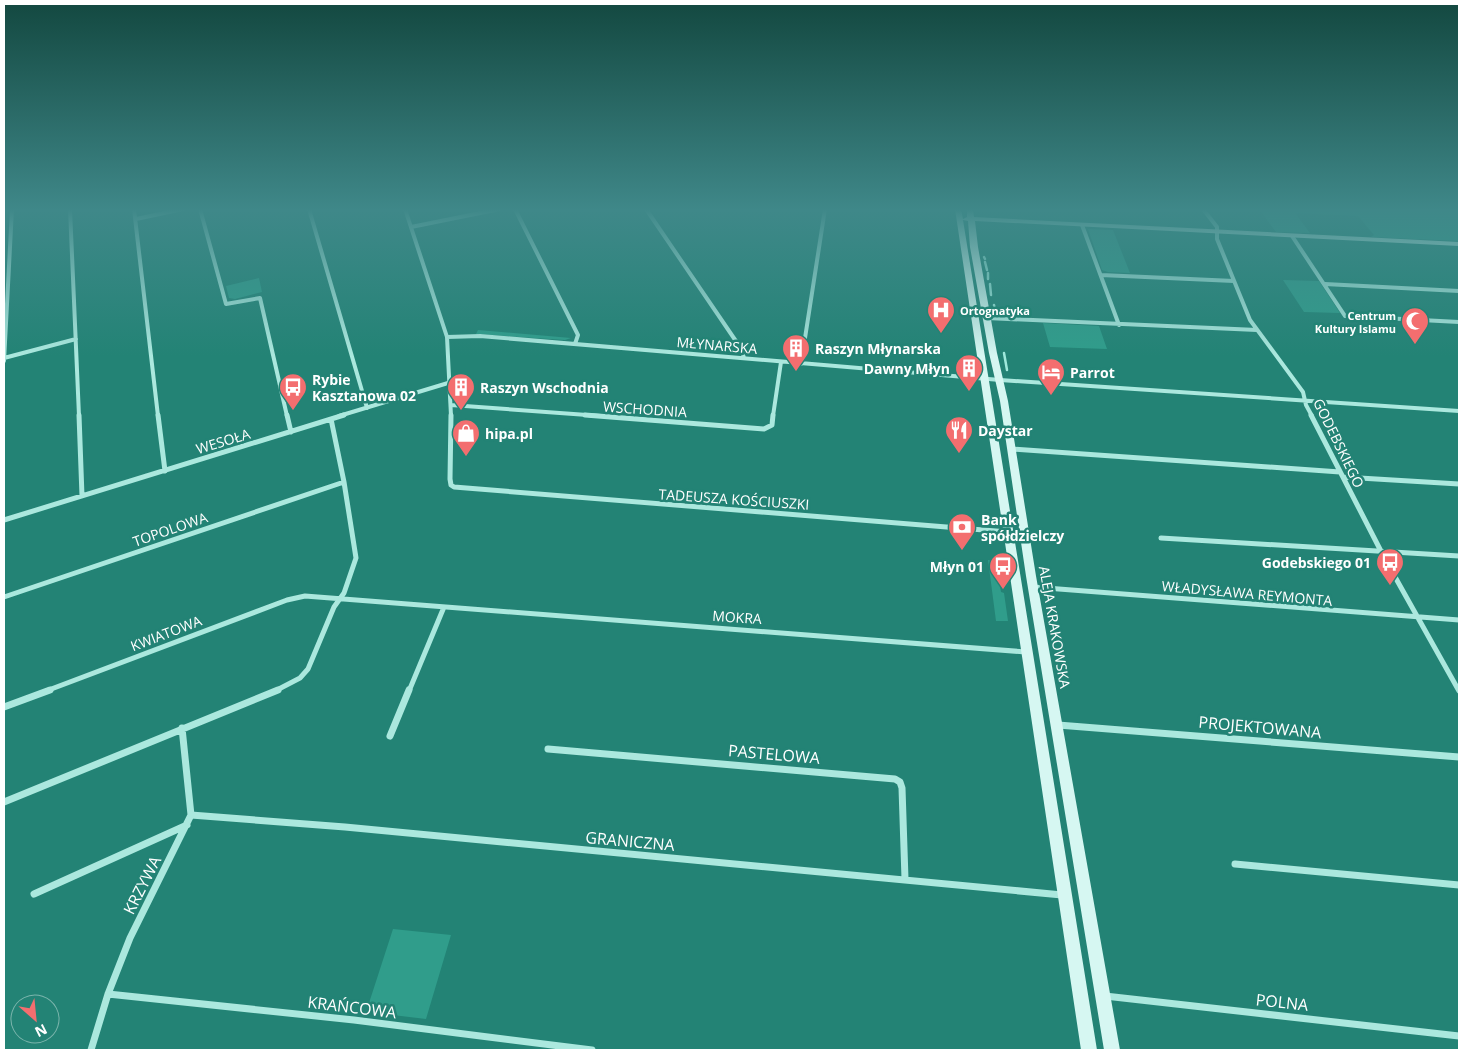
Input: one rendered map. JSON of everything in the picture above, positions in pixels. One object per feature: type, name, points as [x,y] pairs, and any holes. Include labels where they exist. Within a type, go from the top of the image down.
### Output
[{"type":"main road","points":[[966,258],[1089,1050]]},
{"type":"main road","name":"ALEJA KRAKOWSKA","points":[[978,258],[987,318],[1012,449],[1033,587],[1058,724],[1112,1050]]},
{"type":"street","points":[[9,258],[4,359],[76,339]]},
{"type":"street","points":[[72,258],[82,496]]},
{"type":"street","points":[[141,258],[150,356],[165,471]]},
{"type":"street","points":[[213,258],[226,304],[260,298],[291,432]]},
{"type":"street","points":[[323,258],[367,408]]},
{"type":"street","points":[[421,258],[447,337],[448,383],[451,405]]},
{"type":"street","points":[[540,258],[578,335],[575,344]]},
{"type":"street","points":[[679,258],[742,350],[744,358]]},
{"type":"street","points":[[801,364],[817,258]]},
{"type":"street","points":[[1095,258],[1119,325]]},
{"type":"street","name":"GODEBSKIEGO","points":[[1225,258],[1247,314],[1298,384],[1306,406],[1380,550],[1459,691]]},
{"type":"street","points":[[1307,258],[1345,316],[1459,322]]},
{"type":"street","points":[[1101,275],[1234,281]]},
{"type":"street","points":[[1325,284],[1459,291]]},
{"type":"street","points":[[987,318],[1257,330]]},
{"type":"street","name":"MŁYNARSKA","points":[[447,337],[480,336],[985,379],[1459,411]]},
{"type":"street","name":"WSCHODNIA","points":[[451,405],[764,429],[772,425],[782,362]]},
{"type":"street","name":"WESOŁA","points":[[4,520],[448,383]]},
{"type":"street","name":"TADEUSZA KOŚCIUSZKI","points":[[451,405],[450,479],[451,485],[459,489],[1008,532]]},
{"type":"street","points":[[4,802],[287,686],[300,678],[308,669],[334,607],[345,591],[356,558],[344,482],[331,420]]},
{"type":"street","points":[[1012,449],[1340,472]]},
{"type":"street","points":[[1343,477],[1459,484]]},
{"type":"street","name":"TOPOLOWA","points":[[4,597],[344,482]]},
{"type":"street","points":[[1160,538],[1459,556]]},
{"type":"street","name":"WŁADYSŁAWA REYMONTA","points":[[1033,587],[1459,620]]},
{"type":"street","name":"KWIATOWA","points":[[4,707],[286,600],[305,596],[340,598]]},
{"type":"street","name":"MOKRA","points":[[340,598],[1028,652]]},
{"type":"street","points":[[390,736],[444,607]]},
{"type":"street","name":"PROJEKTOWANA","points":[[1058,724],[1459,757]]},
{"type":"street","points":[[182,728],[192,815]]},
{"type":"street","name":"PASTELOWA","points":[[548,749],[894,779],[900,782],[902,788],[905,879]]},
{"type":"street","name":"GRANICZNA","points":[[192,815],[345,827],[1066,895]]},
{"type":"street","name":"KRZYWA","points":[[91,1050],[108,994],[130,938],[192,815]]},
{"type":"street","points":[[34,894],[187,825]]},
{"type":"street","points":[[1235,864],[1459,885]]},
{"type":"street","name":"KRAŃCOWA","points":[[108,994],[354,1020],[592,1050]]},
{"type":"street","name":"POLNA","points":[[1102,996],[1459,1036]]},
{"type":"green space","points":[[1098,258],[1124,258],[1130,273],[1108,272],[1102,270]]},
{"type":"green space","points":[[259,278],[262,292],[235,299],[229,298],[226,286]]},
{"type":"green space","points":[[1283,280],[1319,281],[1340,313],[1304,312]]},
{"type":"green space","points":[[1043,323],[1099,326],[1107,349],[1050,347]]},
{"type":"green space","points":[[478,330],[571,338],[565,340],[476,334]]},
{"type":"green space","points":[[988,560],[999,562],[1003,586],[1000,586],[1001,592],[1004,593],[1008,621],[996,621]]},
{"type":"green space","points":[[393,929],[451,935],[426,1019],[376,1013],[371,1009],[369,1003]]},
{"type":"waterway","points":[[985,262],[987,270]]},
{"type":"waterway","points":[[988,273],[988,279]]},
{"type":"waterway","points":[[990,284],[991,295]]},
{"type":"waterway","points":[[994,305],[996,315]]},
{"type":"waterway","points":[[1004,353],[1007,370]]},
{"type":"place","name":"Ortognatyka","points":[[941,334]]},
{"type":"place","name":"Centrum Kultury Islamu","points":[[1415,345]]},
{"type":"place","name":"Raszyn Młynarska","points":[[796,372]]},
{"type":"place","name":"Dawny Młyn","points":[[969,392]]},
{"type":"place","name":"Parrot","points":[[1051,396]]},
{"type":"place","name":"Rybie Kasztanowa 02","points":[[293,411]]},
{"type":"place","name":"Raszyn Wschodnia","points":[[461,411]]},
{"type":"place","name":"Daystar","points":[[959,454]]},
{"type":"place","name":"hipa.pl","points":[[466,457]]},
{"type":"place","name":"Bank spółdzielczy","points":[[962,551]]},
{"type":"place","name":"Godebskiego 01","points":[[1390,586]]},
{"type":"place","name":"Młyn 01","points":[[1003,590]]}]
